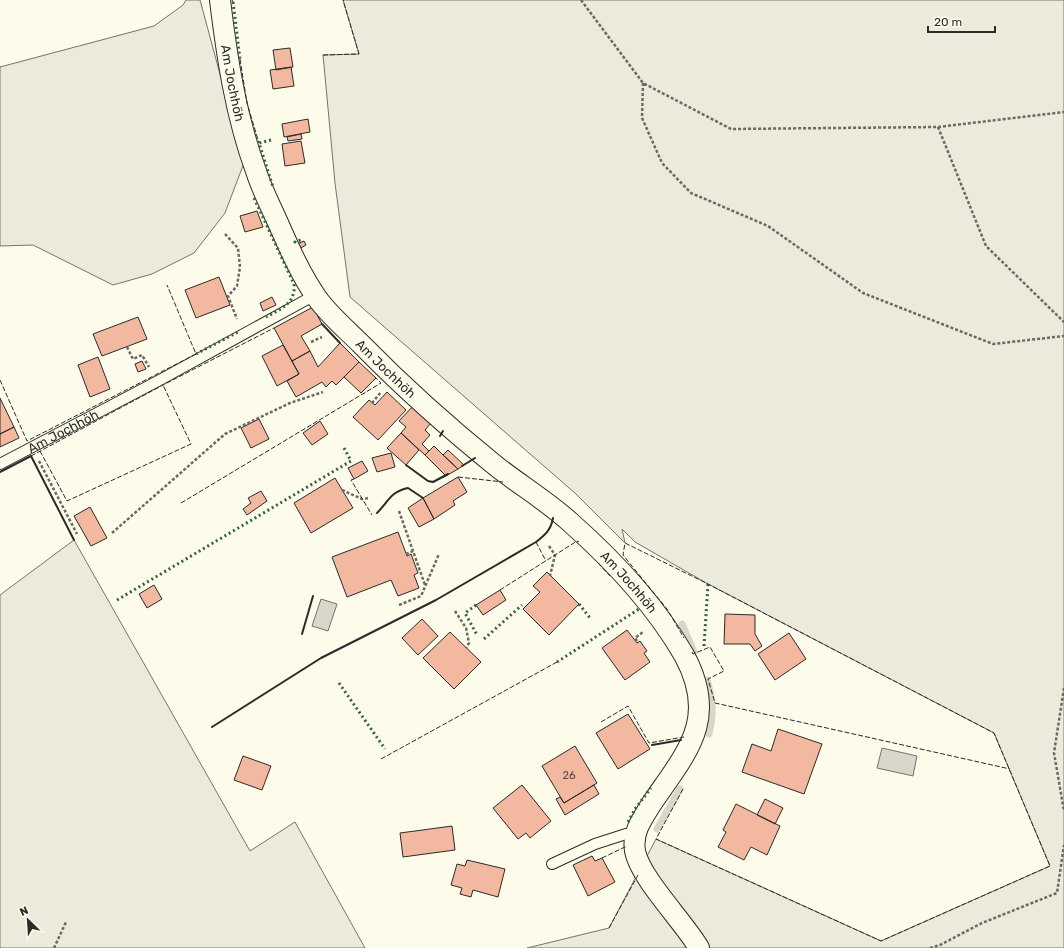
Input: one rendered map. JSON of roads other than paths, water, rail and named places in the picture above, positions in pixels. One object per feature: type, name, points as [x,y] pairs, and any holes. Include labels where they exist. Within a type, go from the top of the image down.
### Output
[{"type":"street","name":"Am Jochhöh","points":[[220,0],[226,52],[235,96],[256,172],[293,257],[315,295],[394,378],[496,466],[569,521],[610,561],[642,596],[683,654],[697,688],[700,709],[696,733],[689,748],[638,824],[635,836],[636,855],[648,879],[700,948]]},
{"type":"lane","name":"Am Jochhöh","points":[[0,464],[158,381],[315,295]]},
{"type":"lane","points":[[552,864],[595,844],[626,834],[635,836]]},
{"type":"waterway","points":[[682,624],[694,652]]},
{"type":"waterway","points":[[707,680],[711,694],[712,707],[712,720],[709,734]]},
{"type":"waterway","points":[[657,829],[680,789]]}]
